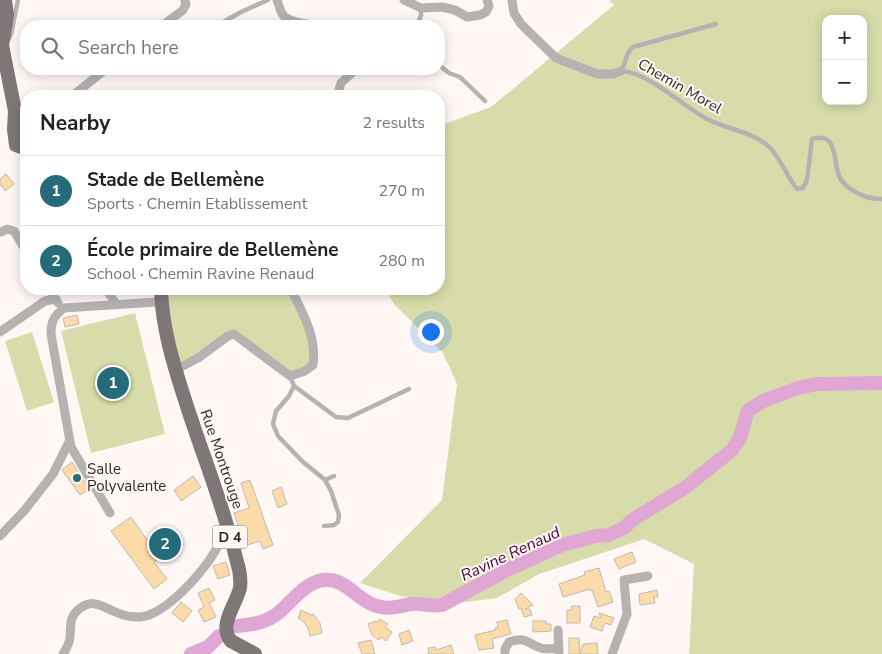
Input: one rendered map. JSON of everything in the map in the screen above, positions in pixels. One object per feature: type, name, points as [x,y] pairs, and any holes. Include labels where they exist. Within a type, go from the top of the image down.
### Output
[{"type":"main road","points":[[5,0],[7,15],[2,45],[15,111],[16,145],[20,147]]},
{"type":"main road","name":"Rue Montrouge","points":[[162,295],[166,336],[175,370],[218,495],[240,576],[238,594],[226,622],[229,638],[231,641],[255,654]]},
{"type":"street","points":[[170,20],[183,10],[186,4],[185,0]]},
{"type":"street","points":[[277,0],[283,15],[290,20]]},
{"type":"street","points":[[404,0],[421,8],[442,7],[455,10],[467,17],[486,12],[489,6],[487,0]]},
{"type":"street","name":"Chemin Morel","points":[[512,0],[514,13],[521,24],[556,58],[597,74],[613,74],[621,71]]},
{"type":"street","points":[[80,90],[98,75]]},
{"type":"street","points":[[339,90],[341,83],[350,75]]},
{"type":"street","points":[[1,232],[7,229],[14,231],[20,241]]},
{"type":"street","points":[[54,295],[60,306],[64,308]]},
{"type":"street","points":[[110,295],[116,304]]},
{"type":"street","points":[[110,513],[71,447],[51,325],[54,317],[64,308],[157,302],[161,295]]},
{"type":"street","points":[[175,370],[198,358],[228,336],[234,334],[290,376],[306,371],[313,365],[315,353],[308,326],[294,295]]},
{"type":"street","points":[[0,332],[45,301],[56,299]]},
{"type":"street","points":[[0,536],[24,511],[53,474],[70,439]]},
{"type":"street","points":[[63,654],[70,638],[71,618],[77,610],[95,603],[117,613],[142,617],[162,608],[188,586],[206,565],[228,530]]},
{"type":"street","points":[[612,654],[627,614],[624,580],[648,576]]},
{"type":"street","points":[[505,654],[505,649],[509,642],[517,639],[529,641],[542,649],[559,651],[558,630]]},
{"type":"lane","points":[[2,45],[11,34],[18,0]]},
{"type":"lane","points":[[227,20],[268,0]]},
{"type":"lane","points":[[420,20],[422,15],[421,8]]},
{"type":"lane","points":[[621,71],[627,52],[633,47],[716,24]]},
{"type":"lane","points":[[445,70],[460,77],[485,101]]},
{"type":"lane","name":"Chemin Morel","points":[[621,71],[631,71],[707,118],[760,140],[769,146],[791,182],[797,188],[803,188],[807,180],[812,139],[823,137],[830,141],[839,176],[843,183],[864,196],[882,200]]},
{"type":"lane","points":[[290,376],[294,386],[336,417],[348,418],[409,389]]},
{"type":"lane","points":[[294,386],[289,396],[276,411],[273,424],[278,436],[302,461],[325,480],[331,491],[339,515],[338,522],[334,525],[324,526]]},
{"type":"lane","points":[[325,480],[334,476]]},
{"type":"green space","points":[[609,0],[882,0],[882,654],[689,654],[694,564],[644,539],[539,574],[497,598],[458,603],[400,596],[360,583],[442,500],[457,384],[443,353],[394,304],[389,295],[445,295],[445,124],[491,107],[614,5]]},
{"type":"green space","points":[[162,295],[294,295],[308,326],[313,365],[290,376],[234,334],[175,370]]},
{"type":"green space","points":[[135,313],[165,434],[91,453],[61,331]]},
{"type":"green space","points":[[32,332],[54,402],[27,411],[5,341]]},
{"type":"building","points":[[6,174],[14,184],[5,191],[0,184],[0,179]]},
{"type":"building","points":[[77,315],[79,324],[65,327],[63,318]]},
{"type":"building","name":"Salle Polyvalente","points":[[72,462],[89,489],[80,495],[62,470]]},
{"type":"building","points":[[193,476],[201,487],[181,501],[174,490]]},
{"type":"building","points":[[250,480],[273,545],[263,549],[260,541],[245,546],[234,513],[249,508],[241,483]]},
{"type":"building","points":[[281,487],[287,504],[278,508],[272,491]]},
{"type":"building","points":[[131,517],[160,558],[154,562],[167,579],[154,589],[111,531]]},
{"type":"building","points":[[632,552],[636,562],[619,569],[614,559]]},
{"type":"building","points":[[226,562],[230,575],[218,579],[213,566]]},
{"type":"building","points":[[599,568],[606,592],[609,591],[613,602],[598,607],[590,589],[563,597],[559,584],[585,575],[584,572]]},
{"type":"building","points":[[209,588],[215,600],[209,603],[216,617],[204,622],[198,610],[204,607],[198,593]]},
{"type":"building","points":[[657,590],[658,597],[654,597],[655,603],[640,605],[639,594]]},
{"type":"building","points":[[521,593],[533,605],[525,609],[530,609],[532,615],[524,617],[521,608],[519,609],[515,599]]},
{"type":"building","points":[[181,602],[192,611],[183,622],[172,613]]},
{"type":"building","points":[[572,606],[580,606],[580,623],[567,623],[567,610],[571,610]]},
{"type":"building","points":[[301,610],[311,615],[313,614],[320,623],[322,633],[310,636],[308,628],[298,618]]},
{"type":"building","points":[[599,613],[614,618],[611,625],[605,623],[602,631],[590,627],[594,616],[601,618]]},
{"type":"building","points":[[380,619],[388,624],[385,627],[392,632],[386,641],[381,637],[379,640],[372,635],[368,624],[375,621],[378,622]]},
{"type":"building","points":[[507,620],[511,634],[492,639],[494,648],[479,650],[475,635],[496,630],[495,628],[498,627],[497,622]]},
{"type":"building","points":[[533,621],[546,621],[546,624],[551,624],[551,631],[533,632]]},
{"type":"building","points":[[409,630],[413,641],[402,645],[399,634]]},
{"type":"building","points":[[569,638],[579,638],[580,654],[569,654]]},
{"type":"building","points":[[371,640],[375,654],[362,654],[358,643]]},
{"type":"building","points":[[597,643],[598,654],[580,654],[583,644]]},
{"type":"building","points":[[451,645],[454,654],[427,654],[429,653],[428,648],[435,647],[436,650]]},
{"type":"waterway","name":"Ravine Renaud","points":[[237,626],[268,620],[282,610],[304,589],[323,580],[338,582],[370,603],[386,608],[411,604],[442,605],[505,571],[562,545],[596,536],[609,535],[624,528],[632,520],[686,487],[732,450],[740,438],[747,413],[763,401],[798,388],[817,384],[882,383]]},
{"type":"waterway","name":"Ravine Renaud","points":[[191,654],[208,647],[219,636]]},
{"type":"place","name":"Stade de Bellemène","points":[[113,383]]},
{"type":"place","name":"Salle Polyvalente","points":[[77,478]]},
{"type":"place","name":"École primaire de Bellemène","points":[[165,544]]}]
